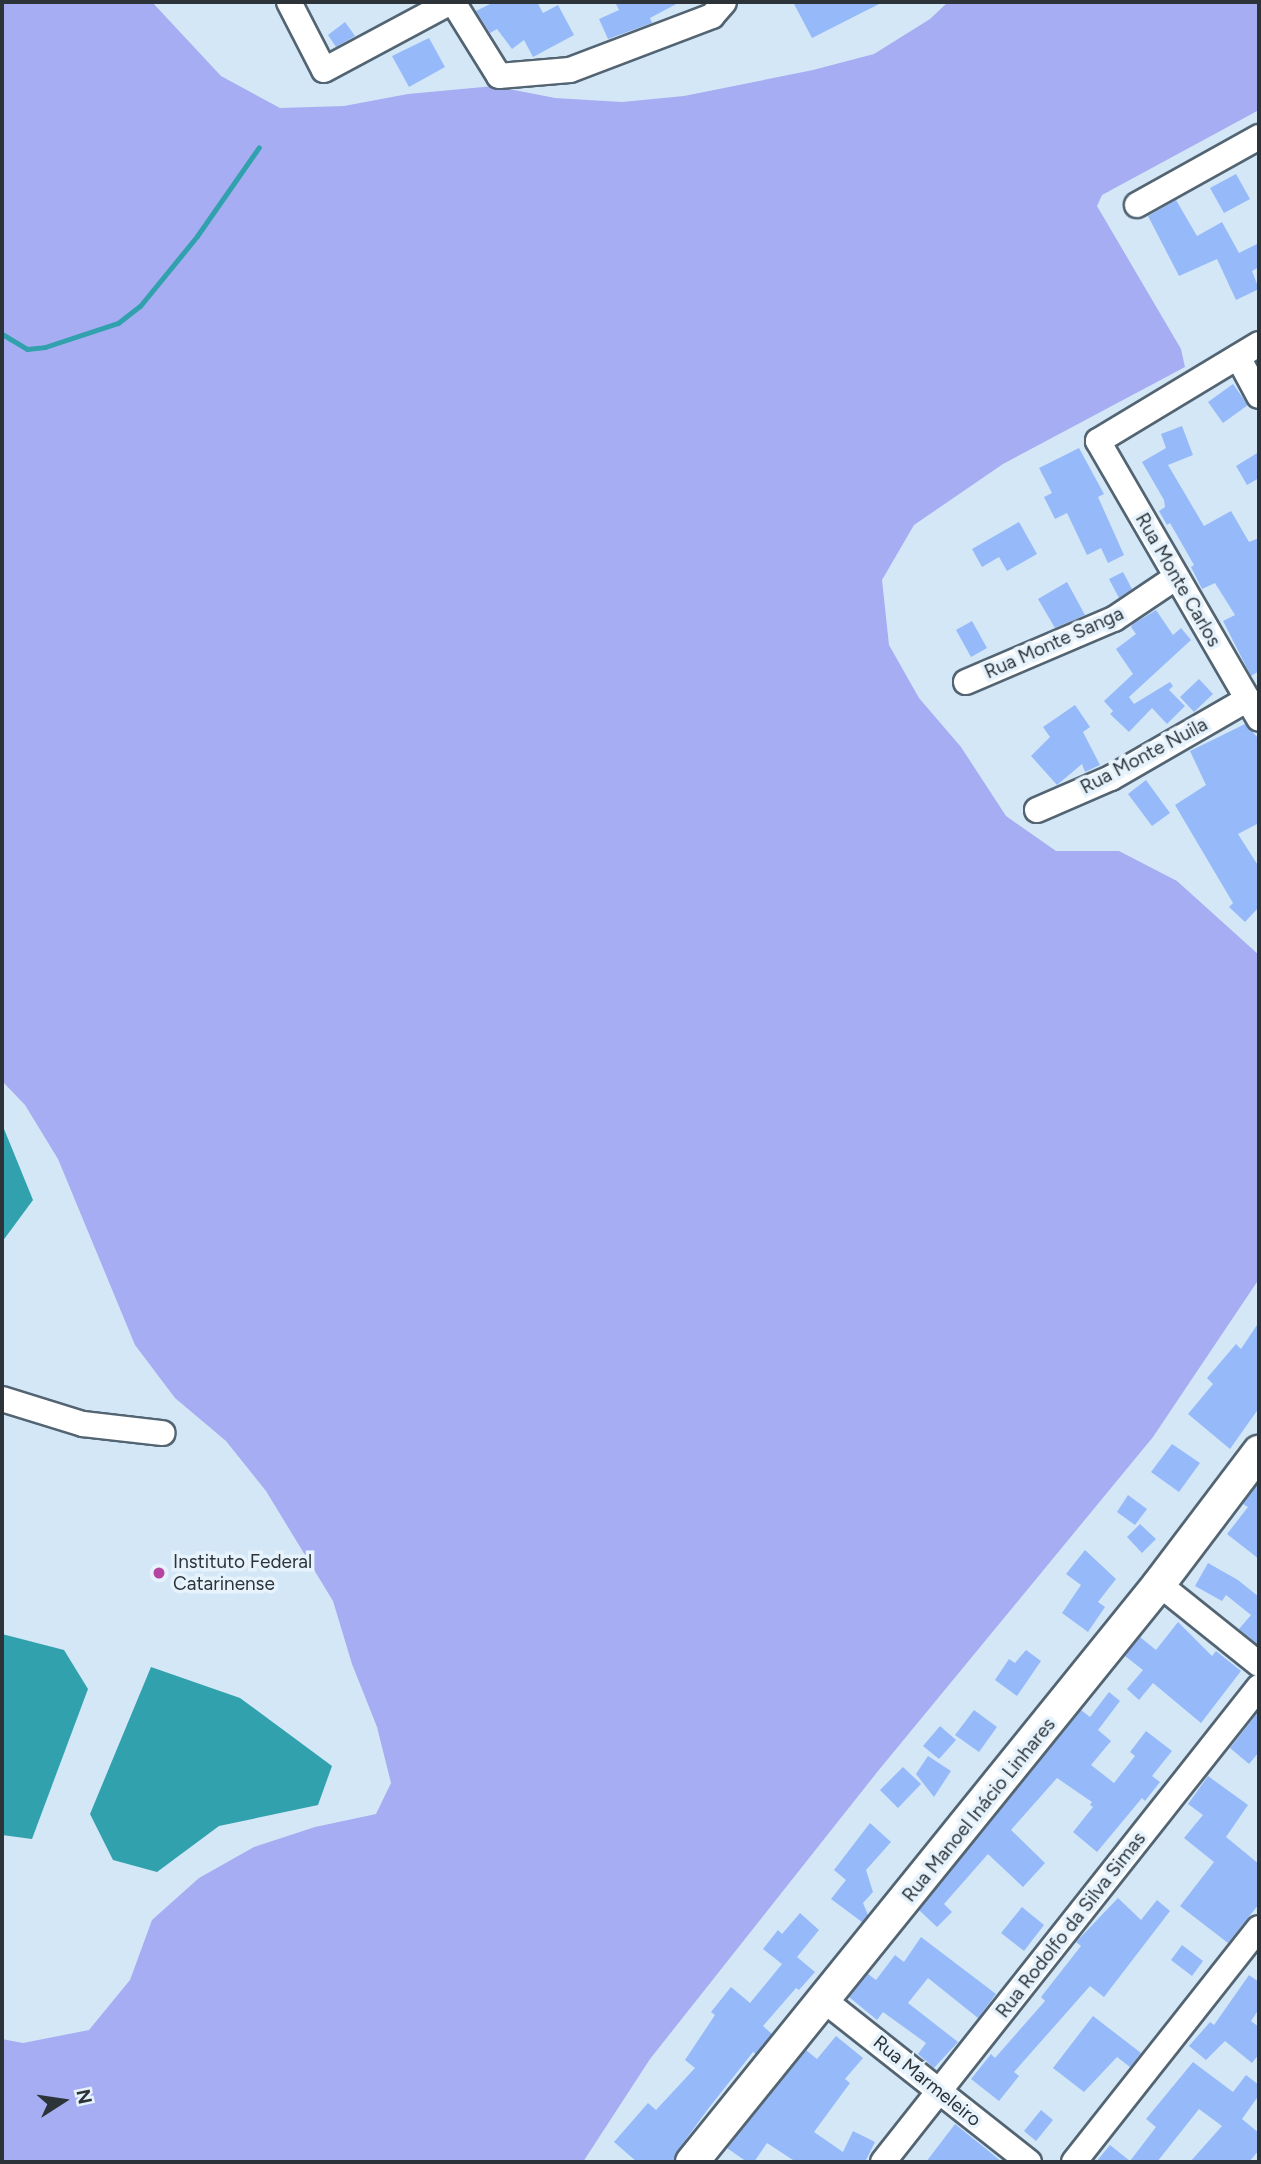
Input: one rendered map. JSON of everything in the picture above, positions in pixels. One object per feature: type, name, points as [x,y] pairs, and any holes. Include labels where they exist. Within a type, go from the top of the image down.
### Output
[{"type":"main road","name":"Rua Manoel Inácio Linhares","points":[[692,2162],[825,2001],[1159,1584],[1259,1452]]},
{"type":"street","points":[[289,2],[324,70],[452,2],[499,76],[570,70],[712,16],[724,2]]},
{"type":"street","points":[[1137,205],[1259,137]]},
{"type":"street","points":[[1259,344],[1238,357],[1259,396]]},
{"type":"street","name":"Rua Monte Carlos","points":[[1238,357],[1098,441],[1175,578],[1254,709]]},
{"type":"street","name":"Rua Monte Sanga","points":[[966,682],[1114,619],[1175,578]]},
{"type":"street","name":"Rua Monte Nuila","points":[[1037,810],[1111,778],[1254,709]]},
{"type":"street","points":[[2,1399],[83,1424],[162,1433]]},
{"type":"street","points":[[1159,1584],[1259,1664]]},
{"type":"street","name":"Rua Rodolfo da Silva Simas","points":[[883,2162],[1259,1687]]},
{"type":"street","points":[[1074,2162],[1259,1928]]},
{"type":"street","name":"Rua Marmeleiro","points":[[825,2001],[1029,2162]]},
{"type":"shaded area","points":[[2,2],[152,2],[221,76],[280,108],[344,106],[408,94],[494,86],[555,98],[622,102],[684,96],[813,70],[874,54],[930,19],[948,2],[1259,2],[1259,110],[1102,195],[1097,206],[1181,349],[1185,367],[1003,464],[914,525],[882,580],[889,645],[919,698],[961,747],[1006,816],[1056,851],[1119,851],[1177,881],[1259,955],[1259,1279],[1153,1437],[878,1771],[650,2059],[583,2162],[2,2162],[2,2039],[23,2043],[89,2030],[130,1980],[152,1920],[199,1878],[254,1847],[315,1827],[376,1814],[391,1783],[377,1727],[352,1664],[333,1601],[266,1491],[226,1441],[175,1398],[135,1345],[58,1159],[25,1105],[2,1081]]},
{"type":"shaded area","points":[[2,1124],[33,1200],[2,1242]]},
{"type":"shaded area","points":[[2,1634],[64,1650],[88,1689],[32,1839],[2,1835]]},
{"type":"shaded area","points":[[151,1667],[240,1698],[332,1766],[318,1805],[219,1826],[157,1872],[113,1860],[90,1814]]},
{"type":"building","points":[[494,2],[537,2],[543,13],[558,5],[574,35],[533,57],[524,40],[512,49],[497,29],[490,33],[476,11]]},
{"type":"building","points":[[615,2],[680,2],[650,18],[652,23],[608,39],[599,19],[619,10]]},
{"type":"building","points":[[793,2],[883,2],[812,38]]},
{"type":"building","points":[[345,22],[355,36],[336,47],[328,35]]},
{"type":"building","points":[[429,38],[445,67],[409,87],[392,56]]},
{"type":"building","points":[[1236,174],[1250,199],[1224,213],[1210,188]]},
{"type":"building","points":[[1176,200],[1197,236],[1222,222],[1239,253],[1259,243],[1259,267],[1252,271],[1259,289],[1236,300],[1217,259],[1179,276],[1148,216]]},
{"type":"building","points":[[1233,384],[1248,405],[1223,423],[1208,402]]},
{"type":"building","points":[[1182,426],[1193,455],[1168,465],[1204,526],[1231,511],[1249,542],[1259,538],[1259,671],[1251,676],[1223,621],[1235,615],[1215,583],[1202,589],[1191,567],[1194,565],[1170,523],[1167,525],[1159,511],[1165,507],[1164,500],[1142,462],[1166,448],[1161,434]]},
{"type":"building","points":[[1079,448],[1104,494],[1098,497],[1124,555],[1108,563],[1101,548],[1087,555],[1067,513],[1055,519],[1044,497],[1052,493],[1039,468]]},
{"type":"building","points":[[1259,452],[1259,478],[1247,485],[1236,466]]},
{"type":"building","points":[[1019,522],[1037,554],[1007,571],[999,557],[982,567],[972,549]]},
{"type":"building","points":[[1123,572],[1132,589],[1119,598],[1109,579]]},
{"type":"building","points":[[1067,582],[1085,615],[1055,628],[1038,599]]},
{"type":"building","points":[[1156,610],[1173,635],[1181,628],[1191,640],[1129,697],[1134,704],[1170,682],[1173,686],[1169,690],[1185,706],[1167,724],[1152,708],[1129,732],[1110,714],[1113,711],[1104,701],[1133,674],[1116,649],[1136,634],[1131,627]]},
{"type":"building","points":[[972,621],[987,648],[971,657],[956,630]]},
{"type":"building","points":[[1199,679],[1213,694],[1194,712],[1180,697]]},
{"type":"building","points":[[1075,705],[1090,727],[1083,732],[1100,765],[1085,772],[1082,764],[1057,785],[1031,756],[1050,737],[1043,727]]},
{"type":"building","points":[[1245,724],[1259,739],[1259,823],[1238,834],[1259,867],[1259,907],[1245,922],[1229,907],[1233,903],[1175,805],[1206,785],[1190,751]]},
{"type":"building","points":[[1146,780],[1170,813],[1152,826],[1128,794]]},
{"type":"building","points":[[1259,1322],[1259,1408],[1230,1449],[1188,1414],[1213,1384],[1207,1378],[1236,1344],[1241,1349]]},
{"type":"building","points":[[1172,1444],[1200,1463],[1179,1492],[1151,1472]]},
{"type":"building","points":[[1259,1482],[1259,1559],[1227,1534],[1248,1507],[1243,1504]]},
{"type":"building","points":[[1128,1495],[1147,1509],[1135,1525],[1117,1512]]},
{"type":"building","points":[[1140,1524],[1156,1539],[1142,1553],[1127,1537]]},
{"type":"building","points":[[1085,1550],[1116,1579],[1098,1602],[1105,1607],[1088,1632],[1062,1613],[1081,1585],[1066,1574]]},
{"type":"building","points":[[1208,1563],[1238,1580],[1259,1597],[1259,1645],[1239,1629],[1251,1615],[1226,1595],[1222,1601],[1195,1586]]},
{"type":"building","points":[[1178,1622],[1212,1656],[1216,1651],[1241,1671],[1201,1723],[1153,1683],[1139,1700],[1127,1689],[1143,1670],[1125,1656],[1140,1637],[1156,1650]]},
{"type":"building","points":[[1026,1650],[1041,1661],[1017,1696],[995,1680],[1009,1659],[1015,1663]]},
{"type":"building","points":[[1109,1692],[1120,1701],[1098,1730],[1111,1741],[1091,1765],[1114,1783],[1135,1756],[1130,1752],[1146,1731],[1172,1751],[1152,1776],[1160,1782],[1145,1801],[1142,1798],[1097,1852],[1073,1832],[1093,1807],[1090,1805],[1092,1802],[1057,1778],[1011,1830],[1045,1863],[1023,1887],[988,1854],[944,1904],[952,1912],[937,1927],[919,1910],[1081,1710],[1090,1717]]},
{"type":"building","points":[[974,1710],[997,1727],[979,1752],[955,1735]]},
{"type":"building","points":[[1259,1711],[1259,1752],[1249,1764],[1230,1748]]},
{"type":"building","points":[[940,1726],[956,1740],[939,1759],[923,1746]]},
{"type":"building","points":[[928,1756],[951,1771],[934,1797],[916,1774]]},
{"type":"building","points":[[903,1767],[921,1784],[898,1808],[880,1790]]},
{"type":"building","points":[[1208,1776],[1248,1805],[1226,1837],[1259,1864],[1259,1904],[1228,1943],[1180,1906],[1214,1862],[1184,1838],[1203,1815],[1188,1804]]},
{"type":"building","points":[[870,1823],[891,1842],[866,1870],[873,1892],[863,1903],[868,1915],[862,1922],[831,1899],[846,1880],[834,1870]]},
{"type":"building","points":[[1118,1898],[1141,1920],[1157,1900],[1170,1911],[1104,1997],[1090,1986],[1014,2072],[1019,2076],[999,2101],[971,2079],[991,2054],[995,2058],[1045,2001],[1041,1997],[1081,1946],[1076,1942]]},
{"type":"building","points":[[1022,1907],[1044,1925],[1024,1951],[1001,1933]]},
{"type":"building","points":[[800,1913],[819,1930],[797,1957],[815,1972],[799,1990],[796,1988],[763,2026],[772,2034],[756,2054],[753,2052],[708,2109],[678,2150],[674,2162],[637,2162],[614,2142],[648,2103],[656,2110],[695,2068],[685,2060],[715,2015],[711,2012],[731,1987],[750,2003],[782,1964],[763,1949],[778,1930],[782,1934]]},
{"type":"building","points":[[921,1937],[996,1994],[978,2018],[928,1978],[908,2003],[958,2042],[934,2068],[918,2054],[926,2043],[883,2012],[877,2020],[849,1997],[868,1974],[876,1980],[895,1955],[904,1962]]},
{"type":"building","points":[[1182,1945],[1203,1961],[1192,1976],[1171,1960]]},
{"type":"building","points":[[1249,1975],[1259,1982],[1259,2009],[1251,2021],[1259,2027],[1259,2054],[1252,2063],[1225,2041],[1206,2060],[1189,2046],[1210,2022],[1214,2025]]},
{"type":"building","points":[[1093,2016],[1141,2053],[1130,2067],[1117,2057],[1084,2092],[1053,2068]]},
{"type":"building","points":[[836,2036],[863,2058],[845,2079],[850,2083],[814,2132],[843,2152],[853,2131],[875,2142],[865,2162],[796,2162],[767,2143],[754,2162],[747,2162],[727,2148],[806,2050],[817,2059]]},
{"type":"building","points":[[1193,2062],[1233,2092],[1246,2075],[1259,2085],[1259,2095],[1242,2119],[1259,2133],[1259,2150],[1249,2162],[1190,2162],[1222,2126],[1199,2109],[1157,2162],[1096,2162],[1110,2145],[1130,2161],[1156,2127],[1146,2119]]},
{"type":"building","points":[[1041,2110],[1053,2120],[1036,2141],[1024,2131]]},
{"type":"building","points":[[955,2124],[985,2148],[1002,2162],[926,2162]]},
{"type":"waterway","points":[[2,334],[27,349],[45,347],[118,323],[140,306],[197,236],[259,147]]},
{"type":"place","name":"Instituto Federal Catarinense","points":[[159,1573]]}]
